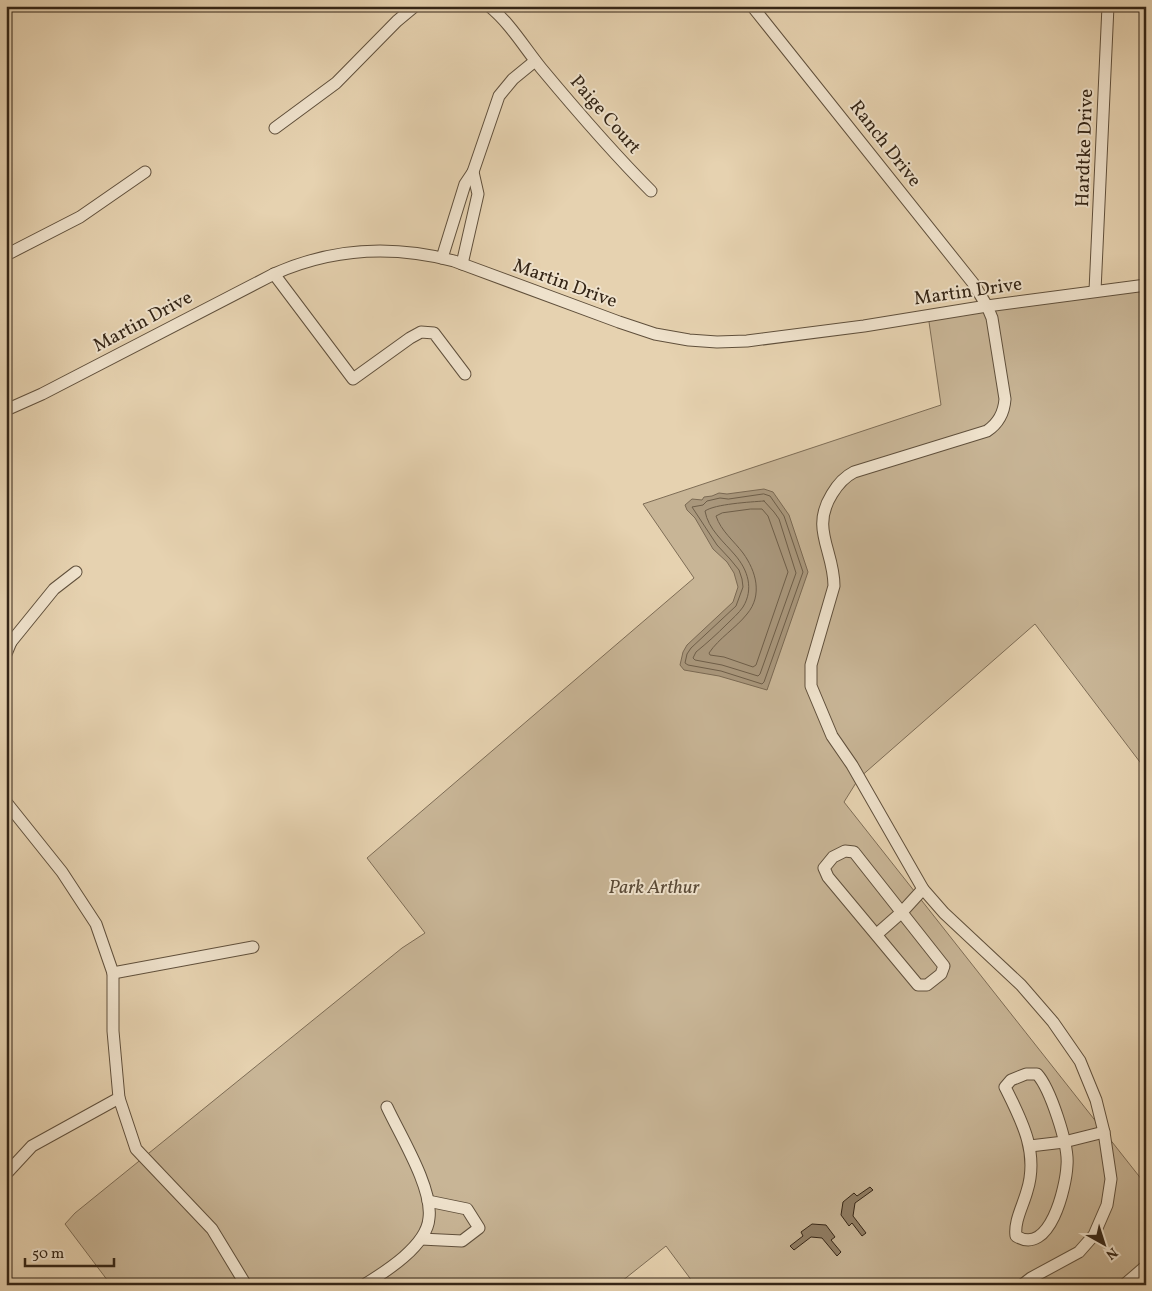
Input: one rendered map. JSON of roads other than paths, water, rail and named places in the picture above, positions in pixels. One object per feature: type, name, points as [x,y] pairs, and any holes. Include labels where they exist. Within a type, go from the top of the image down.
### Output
[{"type":"street","points":[[275,128],[336,83],[397,21],[415,6]]},
{"type":"street","name":"Paige Court","points":[[489,6],[500,14],[535,61],[581,116],[651,191]]},
{"type":"street","name":"Ranch Drive","points":[[752,6],[973,283],[988,306],[992,318],[1005,399],[1004,411],[996,425],[988,431],[854,472],[845,477],[825,505],[822,520],[824,537],[834,574],[834,586],[810,665],[811,686],[832,736],[852,765],[922,889]]},
{"type":"street","name":"Hardtke Drive","points":[[1096,291],[1108,6]]},
{"type":"street","points":[[442,258],[465,184],[473,172],[499,96],[513,79],[535,61]]},
{"type":"street","points":[[6,255],[80,217],[145,172]]},
{"type":"street","points":[[462,264],[478,194],[473,172]]},
{"type":"street","name":"Martin Drive","points":[[6,410],[50,390],[274,274],[306,261],[352,252],[400,251],[442,258],[655,334],[717,342],[747,341],[864,326],[988,306],[1146,286]]},
{"type":"street","points":[[274,274],[354,379],[421,332],[434,333],[465,374]]},
{"type":"street","points":[[6,654],[9,641],[54,589],[76,572]]},
{"type":"street","points":[[6,802],[62,872],[96,924],[112,973],[113,1031],[119,1098],[136,1149],[212,1229],[246,1285]]},
{"type":"street","points":[[845,851],[854,852],[902,912],[944,966],[941,974],[927,985],[918,985],[828,877],[824,868],[833,857],[845,851]]},
{"type":"street","points":[[876,934],[902,912],[922,889],[944,913],[1022,985],[1053,1022],[1080,1061],[1096,1100],[1104,1132],[1111,1179],[1107,1205],[1094,1235],[1079,1252],[1031,1278],[1022,1285]]},
{"type":"street","points":[[112,973],[253,946]]},
{"type":"street","points":[[1026,1074],[1037,1074],[1042,1080],[1058,1118],[1064,1142],[1068,1163],[1063,1196],[1043,1235],[1033,1240],[1023,1240],[1016,1236],[1015,1227],[1028,1190],[1032,1166],[1030,1146],[1025,1127],[1006,1087],[1010,1080],[1026,1074]]},
{"type":"street","points":[[6,1174],[32,1146],[119,1098]]},
{"type":"street","points":[[364,1285],[394,1266],[421,1239],[430,1219],[428,1202],[420,1174],[387,1108]]},
{"type":"street","points":[[1030,1146],[1064,1142],[1104,1132]]},
{"type":"street","points":[[421,1239],[462,1241],[478,1228],[467,1209],[428,1202]]},
{"type":"street","points":[[1124,1285],[1146,1266]]},
{"type":"water","points":[[764,489],[773,492],[789,515],[808,572],[767,690],[719,676],[684,670],[680,665],[687,645],[733,602],[738,587],[734,573],[727,562],[713,549],[685,505],[692,499],[702,500],[704,497],[719,493],[727,494]]},
{"type":"park label","name":"Park Arthur","points":[[654,888]]}]
